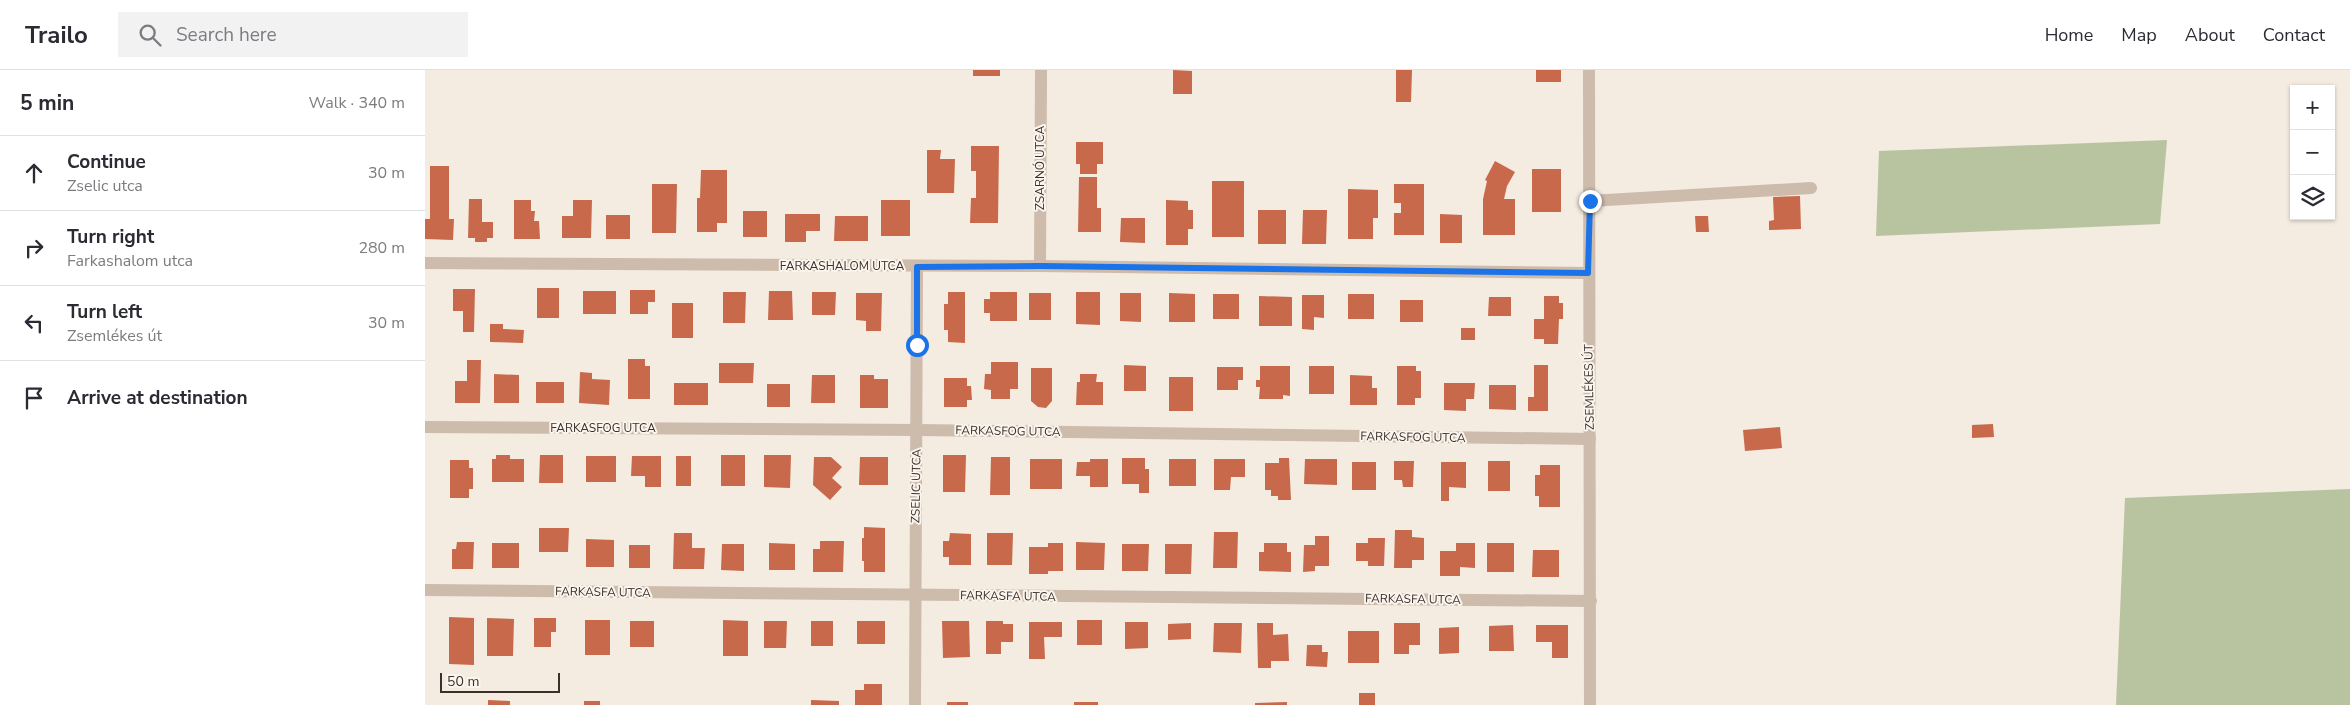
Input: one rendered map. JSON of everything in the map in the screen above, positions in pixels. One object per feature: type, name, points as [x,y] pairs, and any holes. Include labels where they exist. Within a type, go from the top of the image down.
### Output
[{"type":"street","name":"ZSARNÓ UTCA","points":[[1040,266],[1041,70]]},
{"type":"street","name":"ZSEMLÉKES ÚT","points":[[1589,70],[1590,705]]},
{"type":"street","points":[[1590,201],[1811,188]]},
{"type":"street","name":"FARKASHALOM UTCA","points":[[425,263],[917,267],[1040,266],[1588,273]]},
{"type":"street","name":"ZSELIC UTCA","points":[[915,705],[917,267]]},
{"type":"street","name":"FARKASFOG UTCA","points":[[425,427],[917,430],[1590,439]]},
{"type":"street","name":"FARKASFA UTCA","points":[[425,590],[1591,601]]},
{"type":"green space","points":[[2167,140],[2160,224],[1876,236],[1879,151]]},
{"type":"green space","points":[[2350,489],[2350,705],[2116,705],[2125,498]]},
{"type":"building","points":[[973,70],[1000,70],[1000,76],[973,76]]},
{"type":"building","points":[[1173,70],[1192,71],[1192,94],[1173,94]]},
{"type":"building","points":[[1396,70],[1412,70],[1411,102],[1396,102]]},
{"type":"building","points":[[1536,70],[1561,70],[1561,82],[1536,82]]},
{"type":"building","points":[[1076,142],[1103,142],[1103,164],[1097,164],[1097,174],[1080,174],[1080,164],[1076,164]]},
{"type":"building","points":[[971,146],[999,146],[998,223],[970,223],[971,198],[976,198],[976,171],[971,171]]},
{"type":"building","points":[[927,150],[941,150],[940,159],[955,159],[954,193],[927,193]]},
{"type":"building","points":[[1495,161],[1515,172],[1507,186],[1504,199],[1515,199],[1515,235],[1483,235],[1483,199],[1487,181],[1485,180]]},
{"type":"building","points":[[430,166],[449,166],[449,219],[454,219],[453,240],[425,239],[425,219],[430,219]]},
{"type":"building","points":[[1532,169],[1561,169],[1561,212],[1532,212]]},
{"type":"building","points":[[701,170],[727,170],[727,223],[717,223],[717,232],[697,232],[697,198],[700,198]]},
{"type":"building","points":[[1079,177],[1097,177],[1097,208],[1101,208],[1101,232],[1078,232]]},
{"type":"building","points":[[1212,181],[1244,181],[1244,237],[1212,237]]},
{"type":"building","points":[[652,184],[677,184],[676,233],[652,233]]},
{"type":"building","points":[[1394,184],[1424,184],[1424,235],[1394,235],[1394,213],[1401,213],[1401,203],[1394,203]]},
{"type":"building","points":[[1348,189],[1378,190],[1378,218],[1373,218],[1373,239],[1348,239]]},
{"type":"building","points":[[1800,196],[1801,229],[1769,230],[1769,221],[1774,220],[1773,197]]},
{"type":"building","points":[[469,199],[482,199],[482,222],[493,222],[493,238],[487,238],[487,242],[475,242],[475,238],[468,238]]},
{"type":"building","points":[[514,200],[531,200],[531,211],[535,211],[534,221],[539,221],[540,239],[514,239]]},
{"type":"building","points":[[573,200],[592,200],[591,238],[562,238],[562,216],[573,216]]},
{"type":"building","points":[[881,200],[910,200],[910,236],[881,236]]},
{"type":"building","points":[[1166,200],[1188,201],[1188,210],[1193,210],[1193,229],[1188,229],[1188,245],[1166,245]]},
{"type":"building","points":[[1258,210],[1286,210],[1286,244],[1258,244]]},
{"type":"building","points":[[1303,210],[1327,210],[1326,244],[1302,244]]},
{"type":"building","points":[[743,211],[767,211],[767,237],[743,237]]},
{"type":"building","points":[[785,214],[820,214],[820,231],[806,231],[806,242],[785,242]]},
{"type":"building","points":[[1440,214],[1462,215],[1462,243],[1440,243]]},
{"type":"building","points":[[606,215],[630,215],[630,239],[606,239]]},
{"type":"building","points":[[835,216],[868,216],[868,241],[834,241]]},
{"type":"building","points":[[1695,216],[1708,216],[1709,232],[1696,232]]},
{"type":"building","points":[[1121,218],[1145,218],[1145,243],[1120,242]]},
{"type":"building","points":[[537,288],[559,288],[559,318],[537,318]]},
{"type":"building","points":[[453,289],[475,289],[474,332],[463,332],[463,311],[453,311]]},
{"type":"building","points":[[630,290],[655,290],[655,302],[648,302],[648,314],[630,314]]},
{"type":"building","points":[[583,291],[616,291],[616,314],[583,314]]},
{"type":"building","points":[[769,291],[792,291],[793,320],[768,320]]},
{"type":"building","points":[[723,292],[746,292],[745,323],[723,323]]},
{"type":"building","points":[[812,292],[836,292],[835,315],[812,315]]},
{"type":"building","points":[[948,292],[965,292],[965,343],[948,342],[948,330],[944,330],[944,304],[948,304]]},
{"type":"building","points":[[990,292],[1017,292],[1017,321],[990,321],[990,313],[984,313],[984,299],[990,299]]},
{"type":"building","points":[[1076,292],[1100,292],[1100,325],[1076,324]]},
{"type":"building","points":[[856,293],[882,293],[881,331],[866,331],[866,321],[856,320]]},
{"type":"building","points":[[1029,293],[1051,293],[1051,320],[1029,320]]},
{"type":"building","points":[[1120,293],[1141,293],[1141,322],[1120,321]]},
{"type":"building","points":[[1169,293],[1195,294],[1195,322],[1169,322]]},
{"type":"building","points":[[1213,294],[1239,294],[1239,319],[1213,319]]},
{"type":"building","points":[[1348,294],[1374,294],[1374,319],[1348,319]]},
{"type":"building","points":[[1302,295],[1324,295],[1324,318],[1314,317],[1314,330],[1302,329]]},
{"type":"building","points":[[1259,296],[1292,297],[1292,326],[1259,326]]},
{"type":"building","points":[[1544,296],[1559,296],[1559,303],[1563,303],[1563,319],[1559,319],[1558,344],[1544,344],[1544,339],[1534,339],[1534,319],[1544,319]]},
{"type":"building","points":[[1489,297],[1511,297],[1511,316],[1488,316]]},
{"type":"building","points":[[1400,300],[1423,300],[1423,322],[1400,322]]},
{"type":"building","points":[[672,303],[693,303],[693,338],[672,338]]},
{"type":"building","points":[[490,324],[503,324],[503,329],[524,330],[523,343],[490,342]]},
{"type":"building","points":[[1461,328],[1475,328],[1475,340],[1461,340]]},
{"type":"building","points":[[628,359],[645,359],[645,366],[650,366],[650,399],[628,399]]},
{"type":"building","points":[[467,360],[481,360],[480,403],[455,403],[455,381],[467,381]]},
{"type":"building","points":[[991,362],[1018,362],[1018,389],[1010,389],[1010,399],[991,399],[991,390],[984,389],[985,374],[991,374]]},
{"type":"building","points":[[719,363],[754,363],[753,383],[719,383]]},
{"type":"building","points":[[1124,365],[1146,366],[1146,391],[1124,391]]},
{"type":"building","points":[[1534,365],[1548,365],[1548,411],[1528,411],[1528,397],[1534,397]]},
{"type":"building","points":[[1260,366],[1290,366],[1290,396],[1283,395],[1283,399],[1259,399],[1260,387],[1256,387],[1256,380],[1260,380]]},
{"type":"building","points":[[1309,366],[1334,366],[1334,394],[1309,394]]},
{"type":"building","points":[[1397,366],[1416,366],[1416,371],[1421,371],[1421,398],[1415,398],[1415,405],[1397,405]]},
{"type":"building","points":[[1217,367],[1243,367],[1243,380],[1238,380],[1238,390],[1217,390]]},
{"type":"building","points":[[1031,368],[1052,368],[1052,401],[1046,408],[1038,407],[1031,401]]},
{"type":"building","points":[[580,372],[592,373],[592,379],[610,380],[609,405],[579,403]]},
{"type":"building","points":[[494,374],[519,375],[519,403],[494,403]]},
{"type":"building","points":[[1080,374],[1097,374],[1096,382],[1103,382],[1103,405],[1076,405],[1077,382],[1080,382]]},
{"type":"building","points":[[812,375],[835,375],[835,403],[811,403]]},
{"type":"building","points":[[860,375],[874,375],[874,379],[888,379],[888,408],[860,408]]},
{"type":"building","points":[[1350,375],[1372,376],[1372,388],[1377,388],[1377,405],[1350,405]]},
{"type":"building","points":[[1169,377],[1193,377],[1193,411],[1169,411]]},
{"type":"building","points":[[944,378],[967,378],[967,386],[971,386],[972,400],[967,400],[967,407],[944,407]]},
{"type":"building","points":[[536,382],[564,382],[564,403],[536,403]]},
{"type":"building","points":[[674,383],[708,383],[708,405],[674,405]]},
{"type":"building","points":[[1444,383],[1475,383],[1474,399],[1466,399],[1466,411],[1444,410]]},
{"type":"building","points":[[767,384],[790,384],[790,407],[767,407]]},
{"type":"building","points":[[1489,385],[1516,385],[1516,410],[1489,409]]},
{"type":"building","points":[[1993,424],[1994,437],[1972,438],[1972,425]]},
{"type":"building","points":[[1780,427],[1782,448],[1745,451],[1743,430]]},
{"type":"building","points":[[496,455],[510,455],[510,459],[524,459],[524,482],[492,482],[492,459],[496,459]]},
{"type":"building","points":[[540,455],[563,455],[563,483],[539,483]]},
{"type":"building","points":[[721,455],[745,455],[745,486],[721,486]]},
{"type":"building","points":[[764,455],[791,455],[790,488],[764,487]]},
{"type":"building","points":[[943,455],[966,455],[965,492],[943,492]]},
{"type":"building","points":[[586,456],[616,456],[616,482],[586,482]]},
{"type":"building","points":[[632,456],[661,456],[661,487],[645,487],[645,476],[631,476]]},
{"type":"building","points":[[676,456],[691,456],[691,486],[676,486]]},
{"type":"building","points":[[814,457],[831,457],[842,467],[832,478],[842,487],[830,500],[813,485]]},
{"type":"building","points":[[860,457],[888,457],[888,485],[859,485]]},
{"type":"building","points":[[991,457],[1010,457],[1010,495],[990,495]]},
{"type":"building","points":[[1122,458],[1145,458],[1145,469],[1149,469],[1149,493],[1139,493],[1139,484],[1122,484]]},
{"type":"building","points":[[1279,458],[1289,458],[1291,500],[1278,500],[1278,496],[1271,496],[1271,490],[1265,490],[1265,463],[1279,463]]},
{"type":"building","points":[[1030,459],[1062,459],[1062,489],[1030,489]]},
{"type":"building","points":[[1090,459],[1108,459],[1108,487],[1090,487],[1090,476],[1076,476],[1077,462],[1090,462]]},
{"type":"building","points":[[1169,459],[1196,459],[1196,486],[1169,486]]},
{"type":"building","points":[[1214,459],[1245,459],[1245,477],[1231,477],[1230,490],[1214,490]]},
{"type":"building","points":[[1305,459],[1337,459],[1337,485],[1304,484]]},
{"type":"building","points":[[450,460],[469,460],[469,468],[473,468],[473,489],[469,489],[469,498],[450,498]]},
{"type":"building","points":[[1394,461],[1414,461],[1413,487],[1403,487],[1402,480],[1394,480]]},
{"type":"building","points":[[1488,461],[1510,461],[1510,491],[1488,491]]},
{"type":"building","points":[[1352,462],[1376,462],[1376,490],[1352,490]]},
{"type":"building","points":[[1441,462],[1466,462],[1466,488],[1449,487],[1449,501],[1441,501]]},
{"type":"building","points":[[1540,465],[1560,465],[1560,507],[1539,507],[1539,496],[1535,496],[1535,475],[1540,475]]},
{"type":"building","points":[[864,527],[885,528],[885,572],[864,572],[862,538],[864,538]]},
{"type":"building","points":[[539,528],[569,528],[568,552],[539,552]]},
{"type":"building","points":[[1395,530],[1412,530],[1412,537],[1424,538],[1424,560],[1412,560],[1412,568],[1394,568]]},
{"type":"building","points":[[1214,532],[1238,532],[1237,568],[1213,568]]},
{"type":"building","points":[[674,533],[692,533],[692,548],[705,548],[704,569],[673,569]]},
{"type":"building","points":[[950,533],[971,534],[971,565],[949,565],[949,557],[943,557],[943,541],[949,541]]},
{"type":"building","points":[[987,533],[1013,533],[1012,565],[987,565]]},
{"type":"building","points":[[1315,536],[1329,536],[1329,566],[1315,566],[1315,571],[1303,572],[1304,545],[1315,545]]},
{"type":"building","points":[[1368,538],[1385,538],[1384,566],[1368,566],[1368,561],[1356,561],[1356,543],[1368,543]]},
{"type":"building","points":[[586,539],[614,540],[614,567],[586,567]]},
{"type":"building","points":[[820,541],[844,541],[843,572],[813,572],[813,549],[820,549]]},
{"type":"building","points":[[457,542],[474,542],[473,569],[452,569],[452,549],[456,549]]},
{"type":"building","points":[[1076,542],[1105,543],[1104,570],[1076,570]]},
{"type":"building","points":[[492,543],[519,543],[519,568],[492,568]]},
{"type":"building","points":[[769,543],[795,544],[795,570],[769,570]]},
{"type":"building","points":[[1048,543],[1063,543],[1063,571],[1048,571],[1048,574],[1029,574],[1029,547],[1048,547]]},
{"type":"building","points":[[1264,543],[1287,543],[1287,552],[1291,552],[1291,572],[1259,571],[1259,552],[1264,552]]},
{"type":"building","points":[[1456,543],[1475,543],[1475,568],[1460,567],[1460,576],[1440,576],[1440,551],[1456,551]]},
{"type":"building","points":[[1487,543],[1514,543],[1514,572],[1487,572]]},
{"type":"building","points":[[722,544],[744,544],[744,571],[721,570]]},
{"type":"building","points":[[1122,544],[1149,544],[1148,571],[1122,571]]},
{"type":"building","points":[[1165,544],[1192,544],[1191,574],[1165,574]]},
{"type":"building","points":[[629,545],[650,545],[650,568],[629,568]]},
{"type":"building","points":[[1533,550],[1559,550],[1559,577],[1532,577]]},
{"type":"building","points":[[449,617],[474,618],[474,665],[449,664]]},
{"type":"building","points":[[487,618],[514,619],[513,656],[487,656]]},
{"type":"building","points":[[534,618],[556,618],[556,632],[551,632],[551,647],[534,647]]},
{"type":"building","points":[[585,620],[610,620],[610,655],[585,655]]},
{"type":"building","points":[[723,620],[748,621],[748,656],[723,656]]},
{"type":"building","points":[[1077,620],[1102,620],[1102,645],[1077,645]]},
{"type":"building","points":[[630,621],[654,621],[654,647],[630,647]]},
{"type":"building","points":[[764,621],[787,621],[786,648],[764,648]]},
{"type":"building","points":[[811,621],[833,621],[833,646],[811,646]]},
{"type":"building","points":[[857,621],[885,621],[885,644],[857,644]]},
{"type":"building","points":[[942,621],[969,621],[970,657],[943,658]]},
{"type":"building","points":[[986,621],[1003,621],[1003,624],[1013,624],[1013,642],[1001,642],[1001,654],[986,654]]},
{"type":"building","points":[[1029,622],[1062,622],[1062,637],[1044,637],[1045,659],[1029,659]]},
{"type":"building","points":[[1125,622],[1148,622],[1148,648],[1125,649]]},
{"type":"building","points":[[1191,623],[1191,639],[1168,640],[1168,624]]},
{"type":"building","points":[[1214,623],[1242,623],[1241,653],[1213,652]]},
{"type":"building","points":[[1257,623],[1273,623],[1273,635],[1288,634],[1289,661],[1271,661],[1271,668],[1258,668]]},
{"type":"building","points":[[1394,623],[1420,623],[1420,645],[1409,645],[1409,654],[1394,654]]},
{"type":"building","points":[[1513,625],[1514,651],[1489,651],[1489,626]]},
{"type":"building","points":[[1536,625],[1568,625],[1568,658],[1552,658],[1552,642],[1536,642]]},
{"type":"building","points":[[1459,627],[1459,653],[1439,654],[1439,628]]},
{"type":"building","points":[[1348,631],[1379,631],[1379,663],[1348,663]]},
{"type":"building","points":[[1307,645],[1322,645],[1322,652],[1328,652],[1327,667],[1306,666]]},
{"type":"building","points":[[864,684],[882,684],[882,705],[855,705],[855,690],[864,690]]},
{"type":"building","points":[[1359,693],[1375,693],[1375,705],[1359,705]]},
{"type":"building","points":[[488,700],[510,701],[510,705],[488,705]]},
{"type":"building","points":[[811,700],[839,701],[839,705],[811,705]]},
{"type":"building","points":[[584,701],[600,701],[600,705],[584,705]]},
{"type":"building","points":[[947,702],[968,702],[968,705],[947,705]]},
{"type":"building","points":[[1074,702],[1098,702],[1098,705],[1074,705]]},
{"type":"building","points":[[1287,702],[1287,705],[1255,705],[1255,703]]},
{"type":"route","points":[[917,345],[917,267],[1040,266],[1588,273],[1590,201]]}]
